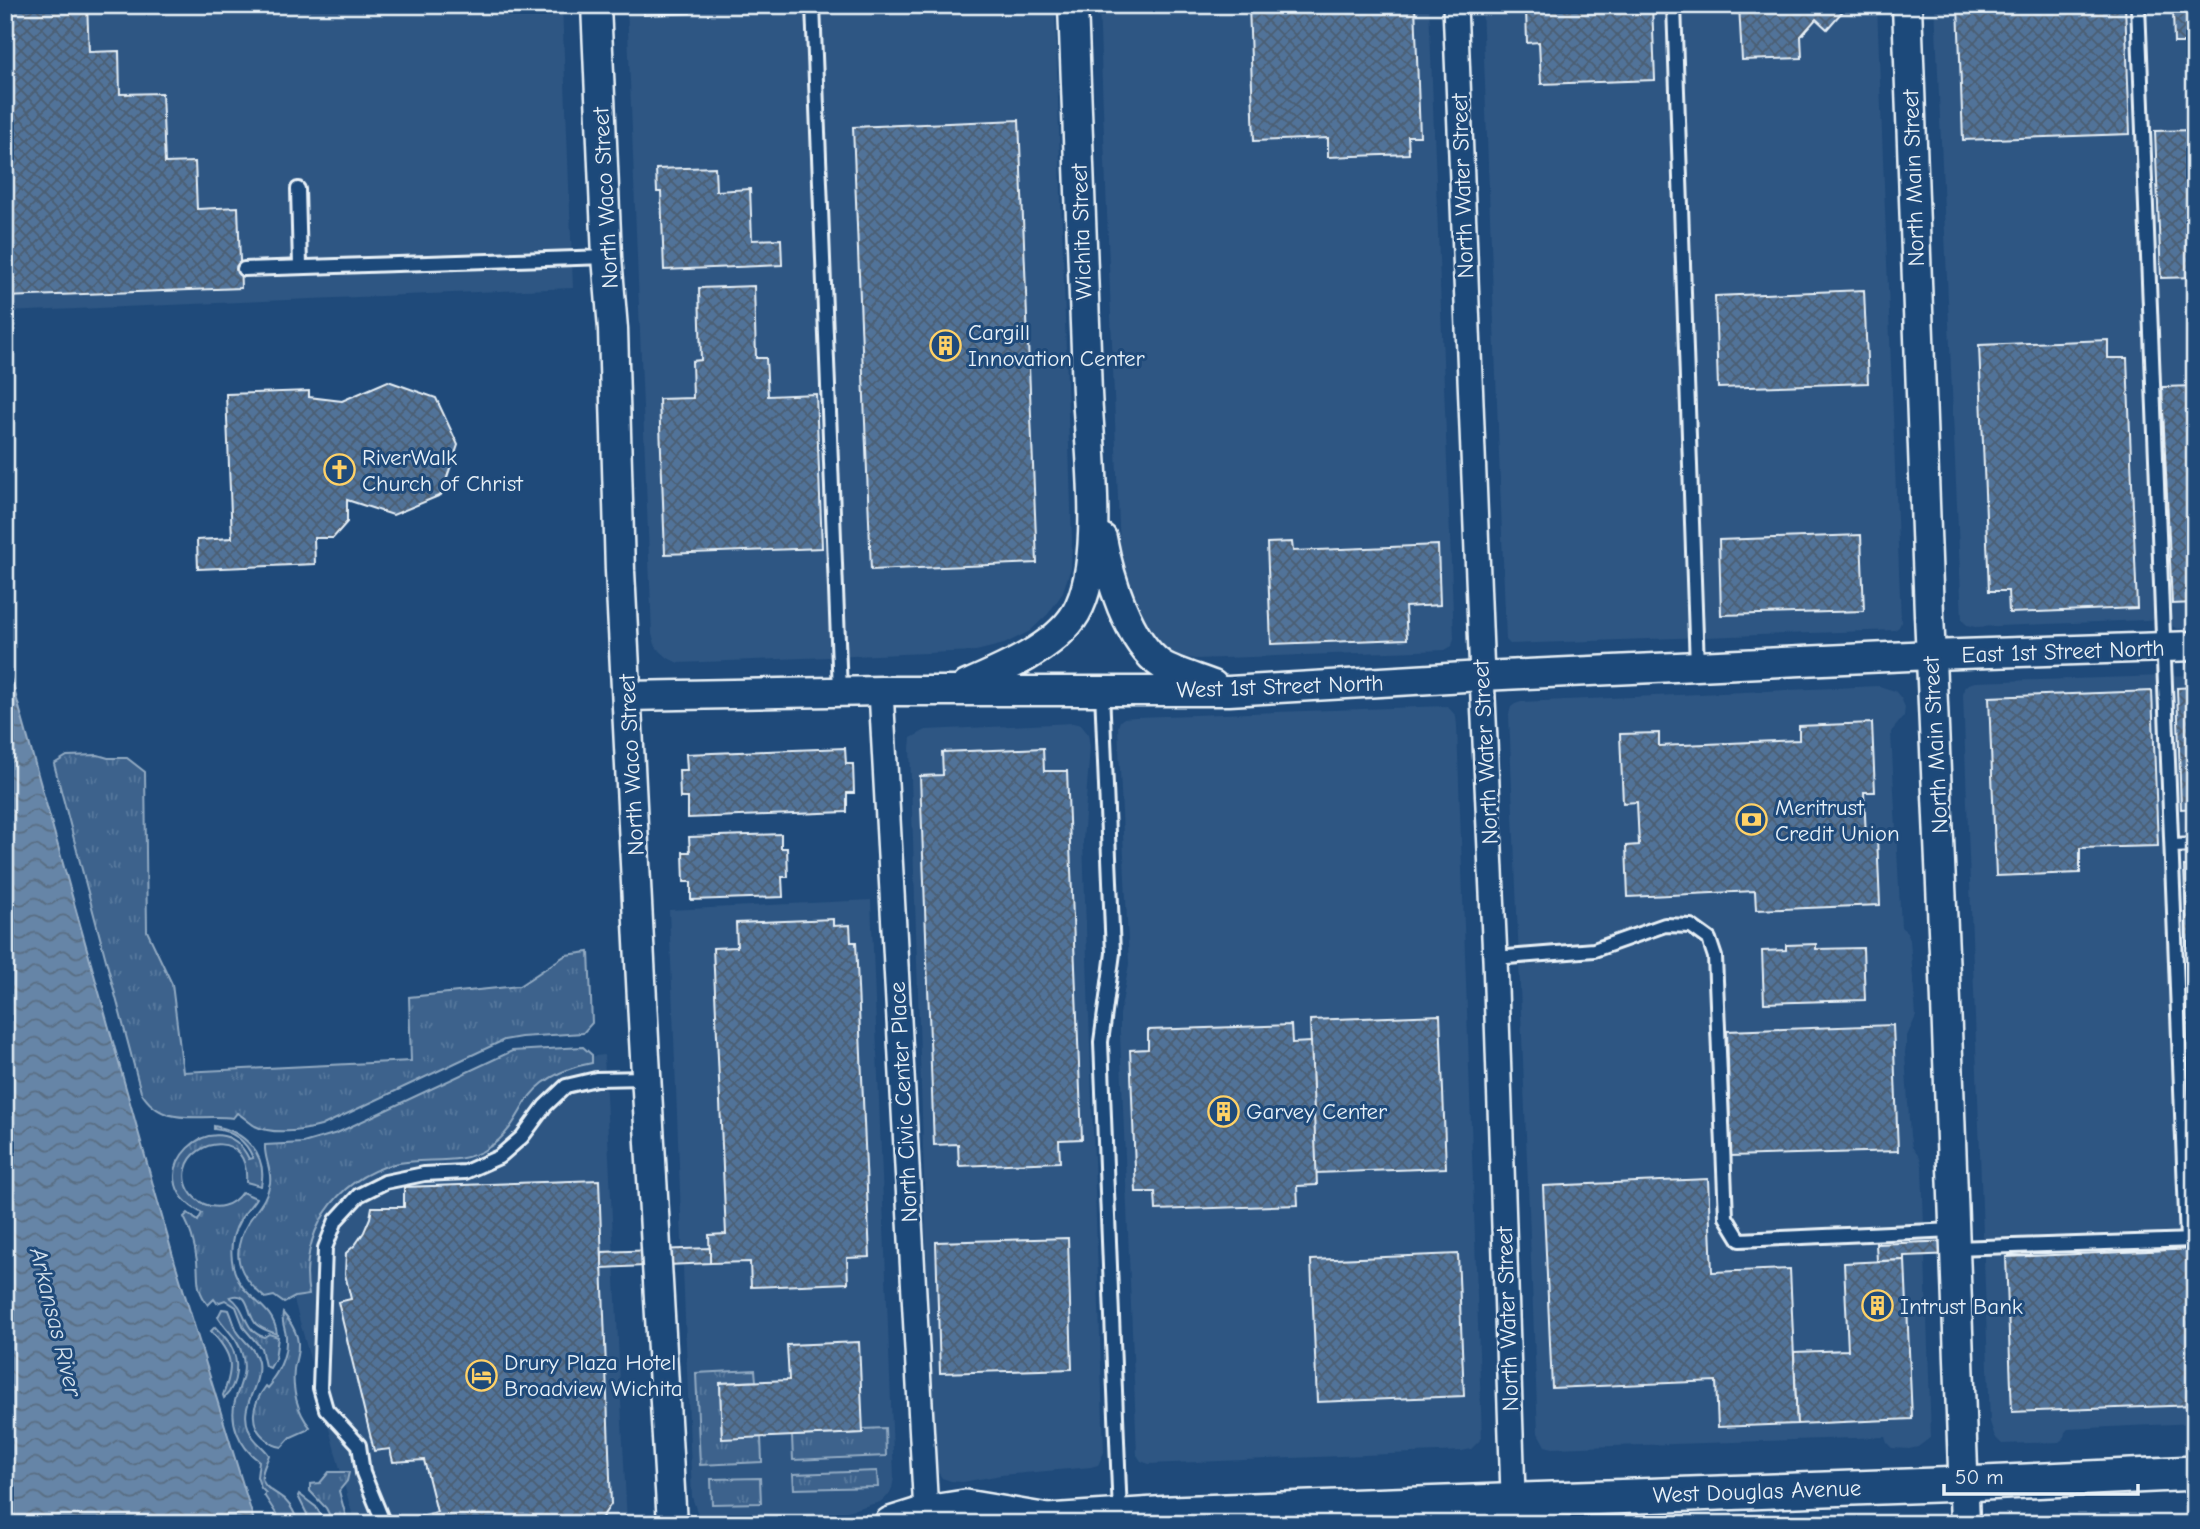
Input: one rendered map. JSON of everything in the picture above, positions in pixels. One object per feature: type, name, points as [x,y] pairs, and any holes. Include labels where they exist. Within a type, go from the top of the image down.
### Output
[{"type":"main road","name":"West Douglas Avenue","points":[[891,1524],[926,1513],[965,1507],[1045,1522],[1120,1515],[1513,1512],[1963,1484],[2195,1473]]},
{"type":"street","name":"North Waco Street","points":[[596,5],[607,257],[613,329],[620,570],[672,1524]]},
{"type":"street","name":"Wichita Street","points":[[1073,5],[1094,500]]},
{"type":"street","name":"North Water Street","points":[[1455,5],[1495,958],[1513,1512]]},
{"type":"street","name":"North Main Street","points":[[1907,5],[1965,1524]]},
{"type":"street","points":[[955,690],[1003,670],[1032,654],[1057,634],[1076,613],[1089,579],[1094,500]]},
{"type":"street","points":[[1094,500],[1109,574],[1124,612],[1143,644],[1162,664],[1229,691]]},
{"type":"street","name":"East 1st Street North","points":[[1931,655],[2195,646]]},
{"type":"street","name":"West 1st Street North","points":[[628,696],[955,690],[1229,691],[1931,655]]},
{"type":"street","name":"North Civic Center Place","points":[[881,691],[926,1513]]},
{"type":"lane","points":[[813,5],[840,691]]},
{"type":"lane","points":[[1674,5],[1697,667]]},
{"type":"lane","points":[[1495,958],[1594,950],[1665,925],[1691,926],[1709,939],[1715,957],[1726,1217],[1740,1240],[2191,1240],[2138,5]]},
{"type":"lane","points":[[298,189],[300,266]]},
{"type":"lane","points":[[244,269],[607,257]]},
{"type":"lane","points":[[1102,691],[1113,953],[1101,1042],[1120,1515]]},
{"type":"lane","points":[[2172,846],[2195,845]]},
{"type":"lane","points":[[384,1524],[363,1473],[359,1445],[326,1409],[320,1388],[325,1248],[336,1220],[359,1195],[385,1182],[424,1174],[465,1172],[499,1157],[522,1137],[545,1106],[566,1086],[596,1079],[646,1078]]},
{"type":"shaded area","points":[[5,5],[562,5],[573,288],[5,312]]},
{"type":"shaded area","points":[[627,5],[1055,5],[1071,568],[1062,594],[1048,614],[1030,631],[1004,644],[976,651],[678,663],[656,647],[652,634]]},
{"type":"shaded area","points":[[1099,5],[1429,5],[1454,638],[1452,646],[1445,650],[1195,659],[1171,654],[1154,639],[1144,623],[1127,586],[1120,551]]},
{"type":"shaded area","points":[[1482,5],[1877,5],[1901,622],[1895,630],[1510,644],[1506,640]]},
{"type":"shaded area","points":[[1935,5],[2195,5],[2195,628],[2178,629],[2172,626],[2170,619],[1975,627],[1962,620]]},
{"type":"shaded area","points":[[2195,675],[2195,1423],[2068,1429],[2059,1442],[2002,1444],[1995,1437],[1990,1422],[1964,688],[1975,682]]},
{"type":"shaded area","points":[[1879,686],[1895,691],[1905,707],[1904,716],[1891,732],[1901,927],[1910,940],[1916,1016],[1907,1036],[1905,1053],[1910,1136],[1912,1147],[1922,1166],[1931,1437],[1918,1447],[1909,1449],[1892,1448],[1885,1437],[1553,1448],[1545,1446],[1538,1433],[1509,714],[1511,707],[1521,702]]},
{"type":"shaded area","points":[[1447,706],[1456,716],[1457,726],[1482,1438],[1471,1449],[1462,1451],[1149,1464],[1141,1461],[1137,1455],[1120,1033],[1120,1014],[1129,964],[1118,727],[1120,721],[1136,717]]},
{"type":"shaded area","points":[[1073,723],[1081,725],[1088,734],[1090,747],[1083,841],[1104,1452],[1098,1465],[1091,1467],[1001,1475],[963,1482],[951,1481],[942,1478],[937,1471],[933,1452],[911,738],[926,730]]},
{"type":"shaded area","points":[[871,900],[894,1478],[892,1488],[889,1495],[880,1502],[801,1524],[701,1524],[692,1497],[669,910]]},
{"type":"shaded area","name":"Drury Plaza Hotel Broadview Wichita","points":[[604,1055],[627,1524],[355,1524],[285,1267],[306,1190],[561,1060]]},
{"type":"shaded area","points":[[2056,1515],[2080,1524],[2019,1524],[2033,1516]]},
{"type":"shaded area","points":[[2195,1519],[2195,1524],[2080,1524]]},
{"type":"green space","points":[[67,756],[127,758],[145,772],[147,931],[172,984],[183,1072],[411,1061],[409,997],[519,986],[566,955],[589,952],[592,1023],[583,1033],[504,1040],[314,1128],[270,1130],[255,1126],[237,1113],[233,1118],[182,1117],[160,1111],[150,1104],[141,1092],[54,764]]},
{"type":"green space","points":[[583,1047],[592,1055],[592,1063],[554,1076],[538,1087],[505,1134],[488,1148],[466,1157],[394,1164],[373,1171],[338,1196],[325,1213],[309,1251],[309,1295],[295,1297],[284,1303],[274,1296],[265,1298],[248,1281],[239,1263],[239,1243],[269,1189],[265,1145],[303,1143],[337,1133],[512,1051]]},
{"type":"green space","points":[[214,1126],[235,1133],[251,1146],[261,1164],[261,1186],[246,1182],[245,1165],[239,1154],[231,1147],[220,1144],[199,1151],[191,1159],[186,1169],[186,1180],[195,1198],[213,1207],[233,1201],[242,1192],[256,1198],[236,1229],[231,1249],[232,1259],[238,1279],[271,1317],[277,1334],[256,1324],[242,1297],[230,1297],[240,1307],[248,1324],[257,1334],[278,1337],[275,1359],[270,1368],[265,1366],[261,1348],[244,1328],[236,1307],[225,1300],[217,1303],[214,1299],[208,1305],[199,1288],[195,1250],[184,1217],[188,1213],[198,1221],[202,1213],[182,1197],[175,1180],[178,1163],[188,1148],[202,1138],[219,1135],[235,1141],[249,1159],[253,1158],[238,1138],[214,1129]]},
{"type":"green space","points":[[222,1309],[229,1310],[237,1331],[257,1357],[257,1380],[248,1404],[246,1421],[253,1437],[269,1455],[263,1471],[263,1481],[287,1502],[298,1524],[278,1524],[279,1518],[264,1495],[266,1493],[257,1477],[259,1461],[246,1448],[234,1424],[234,1406],[244,1365],[238,1343],[218,1317]]},
{"type":"green space","points":[[283,1313],[297,1337],[295,1392],[302,1414],[310,1427],[291,1437],[282,1447],[260,1433],[256,1427],[254,1413],[258,1399],[266,1386],[268,1388],[272,1383],[284,1354],[286,1336]]},
{"type":"green space","points":[[215,1327],[230,1344],[236,1365],[235,1380],[224,1398],[229,1360],[223,1346],[211,1331]]},
{"type":"green space","points":[[755,1370],[756,1381],[720,1383],[722,1438],[761,1437],[762,1462],[700,1465],[696,1373]]},
{"type":"green space","points":[[885,1428],[886,1456],[793,1460],[792,1436],[862,1433],[862,1429]]},
{"type":"green space","points":[[877,1471],[878,1487],[794,1489],[793,1474]]},
{"type":"green space","points":[[329,1472],[349,1472],[347,1481],[339,1491],[348,1524],[334,1524],[326,1508],[310,1491],[310,1484],[320,1483]]},
{"type":"green space","points":[[760,1478],[761,1503],[712,1504],[711,1479]]},
{"type":"green space","points":[[299,1494],[316,1507],[326,1524],[308,1524]]},
{"type":"water","name":"Arkansas River","points":[[5,657],[173,1256],[255,1524],[5,1524]]},
{"type":"building","points":[[5,5],[87,5],[89,52],[119,51],[120,94],[162,93],[165,163],[195,162],[197,209],[238,207],[241,288],[5,297]]},
{"type":"building","points":[[644,5],[690,5],[690,13],[644,15]]},
{"type":"building","points":[[1249,5],[1415,5],[1420,136],[1408,136],[1409,154],[1328,157],[1328,138],[1254,141]]},
{"type":"building","points":[[1514,5],[1652,5],[1655,80],[1541,84],[1539,42],[1527,43],[1526,8],[1514,8]]},
{"type":"building","points":[[1739,5],[1848,5],[1827,29],[1816,19],[1801,36],[1802,58],[1742,60]]},
{"type":"building","points":[[1958,5],[2125,5],[2130,134],[1963,140]]},
{"type":"building","points":[[2195,9],[2195,43],[2174,43],[2173,10]]},
{"type":"building","name":"Cargill Innovation Center","points":[[1019,120],[1037,563],[871,570],[853,127]]},
{"type":"building","points":[[2195,130],[2195,277],[2161,278],[2155,131]]},
{"type":"building","points":[[715,167],[716,191],[750,189],[752,240],[781,239],[782,265],[664,270],[661,192],[657,192],[656,169]]},
{"type":"building","points":[[754,286],[756,358],[766,358],[768,396],[816,394],[822,548],[665,554],[659,399],[693,398],[692,361],[701,360],[699,288]]},
{"type":"building","points":[[1864,290],[1868,383],[1718,388],[1715,296]]},
{"type":"building","points":[[2108,340],[2108,358],[2127,358],[2137,608],[2009,613],[2008,591],[1989,591],[1979,345]]},
{"type":"building","name":"RiverWalk Church of Christ","points":[[388,381],[436,398],[458,445],[441,495],[393,515],[347,500],[347,522],[333,538],[314,538],[315,564],[198,569],[197,540],[232,538],[226,394],[309,391],[309,397],[342,401]]},
{"type":"building","points":[[2195,386],[2195,603],[2172,604],[2162,387]]},
{"type":"building","points":[[1861,535],[1864,611],[1721,615],[1719,540]]},
{"type":"building","points":[[1292,542],[1293,551],[1438,545],[1440,605],[1405,607],[1407,639],[1271,644],[1267,543]]},
{"type":"building","points":[[2195,687],[2195,808],[2181,809],[2177,688]]},
{"type":"building","points":[[2152,691],[2158,846],[2080,848],[2080,873],[1996,876],[1989,697]]},
{"type":"building","name":"Meritrust Credit Union","points":[[1872,723],[1875,792],[1864,792],[1866,838],[1877,837],[1880,905],[1756,910],[1755,891],[1628,897],[1626,846],[1639,845],[1637,802],[1623,803],[1620,734],[1659,733],[1659,746],[1799,740],[1799,726]]},
{"type":"building","points":[[845,748],[846,764],[853,764],[854,793],[847,793],[847,812],[688,818],[688,798],[680,798],[679,770],[687,770],[686,754]]},
{"type":"building","points":[[1043,748],[1044,771],[1067,771],[1082,1139],[1059,1140],[1060,1162],[959,1166],[958,1144],[934,1145],[920,776],[943,775],[942,752]]},
{"type":"building","points":[[781,834],[781,848],[787,848],[788,877],[782,877],[783,897],[691,900],[691,882],[684,882],[683,852],[690,852],[689,837]]},
{"type":"building","points":[[2184,866],[2195,866],[2195,1040],[2191,1040]]},
{"type":"building","points":[[833,919],[833,926],[850,925],[851,942],[856,942],[870,1257],[847,1258],[848,1283],[751,1287],[750,1262],[710,1263],[709,1235],[726,1234],[713,948],[737,947],[736,923]]},
{"type":"building","points":[[1816,944],[1816,949],[1863,948],[1865,1000],[1764,1003],[1762,951],[1786,950],[1786,945]]},
{"type":"building","points":[[1440,1015],[1446,1168],[1316,1173],[1310,1020]]},
{"type":"building","name":"Garvey Center","points":[[1291,1025],[1292,1043],[1311,1042],[1317,1185],[1297,1186],[1298,1205],[1156,1210],[1155,1192],[1136,1192],[1130,1050],[1148,1049],[1148,1030]]},
{"type":"building","points":[[1893,1025],[1898,1151],[1731,1156],[1727,1031]]},
{"type":"building","points":[[2191,1040],[2195,1040],[2195,1123]]},
{"type":"building","points":[[1708,1179],[1712,1272],[1790,1269],[1797,1424],[1718,1427],[1716,1381],[1552,1388],[1543,1186]]},
{"type":"building","name":"Drury Plaza Hotel Broadview Wichita","points":[[599,1180],[611,1504],[601,1519],[592,1524],[399,1524],[398,1521],[437,1512],[424,1460],[393,1462],[390,1449],[374,1451],[338,1302],[351,1299],[345,1274],[346,1253],[364,1232],[372,1207],[404,1207],[404,1187]]},
{"type":"building","points":[[1068,1238],[1072,1369],[940,1373],[936,1242]]},
{"type":"building","points":[[2030,1238],[2031,1256],[2009,1256],[2009,1252],[1904,1256],[1904,1260],[1877,1261],[1876,1244]]},
{"type":"building","points":[[710,1248],[710,1263],[602,1268],[602,1252]]},
{"type":"building","points":[[2195,1249],[2195,1405],[2012,1412],[2006,1257]]},
{"type":"building","points":[[1458,1254],[1464,1396],[1317,1402],[1311,1260]]},
{"type":"building","name":"Intrust Bank","points":[[1905,1260],[1912,1419],[1797,1424],[1794,1352],[1848,1350],[1844,1263]]},
{"type":"building","points":[[859,1342],[863,1433],[722,1439],[720,1383],[789,1380],[787,1345]]},
{"type":"place","name":"Cargill Innovation Center","points":[[945,345]]},
{"type":"place","name":"RiverWalk Church of Christ","points":[[339,470]]},
{"type":"place","name":"Meritrust Credit Union","points":[[1752,820]]},
{"type":"place","name":"Garvey Center","points":[[1223,1111]]},
{"type":"place","name":"Intrust Bank","points":[[1877,1306]]},
{"type":"place","name":"Drury Plaza Hotel Broadview Wichita","points":[[481,1375]]}]
